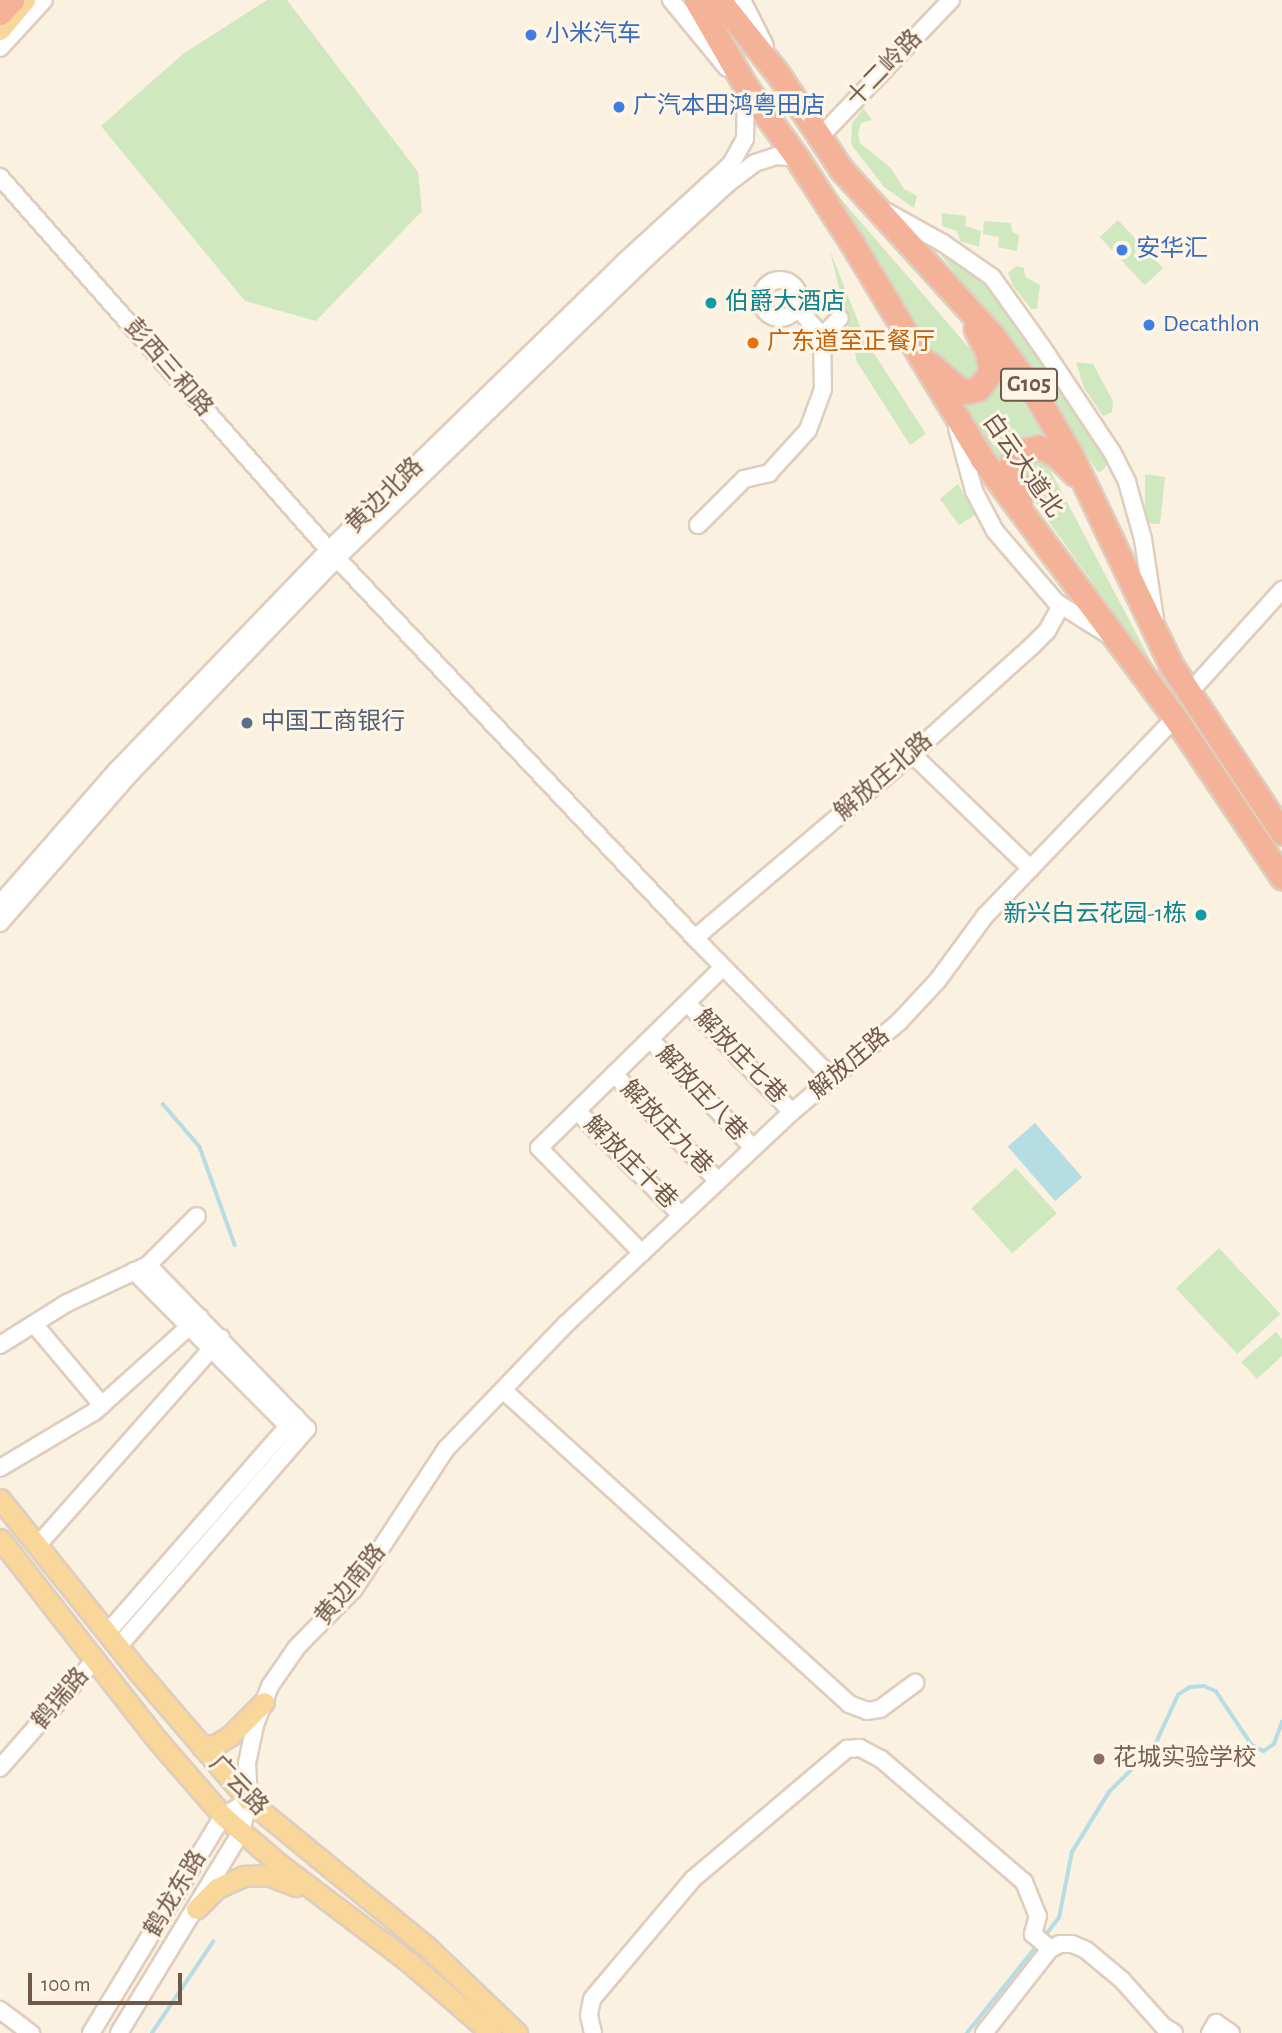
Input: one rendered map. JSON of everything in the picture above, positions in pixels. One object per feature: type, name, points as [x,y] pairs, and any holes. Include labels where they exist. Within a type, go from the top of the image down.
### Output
[{"type":"highway","name":"白云大道北","points":[[696,0],[746,87],[797,158],[853,245],[954,415],[1028,523],[1119,640],[1175,718],[1282,877]]},
{"type":"highway","name":"白云大道北","points":[[719,0],[778,74],[819,138],[869,202],[993,336],[1018,370],[1059,432],[1160,645],[1189,694],[1282,833]]},
{"type":"highway","points":[[914,350],[965,392],[984,385],[990,367],[988,351],[958,298]]},
{"type":"highway","points":[[1028,523],[1011,464],[1020,451],[1032,446],[1048,451],[1084,483]]},
{"type":"main road","name":"广云路","points":[[0,1499],[112,1640],[249,1801],[450,1967],[517,2033]]},
{"type":"main road","name":"广云路","points":[[0,1539],[118,1692],[223,1816],[323,1897],[411,1963],[491,2033]]},
{"type":"main road","points":[[118,1692],[132,1686],[136,1669]]},
{"type":"main road","points":[[202,1747],[217,1744],[230,1736],[264,1702]]},
{"type":"main road","points":[[195,1909],[230,1880],[256,1874],[274,1877],[323,1897],[339,1875]]},
{"type":"street","points":[[0,48],[44,0]]},
{"type":"street","points":[[671,0],[703,42],[746,87]]},
{"type":"street","name":"十二岭路","points":[[819,138],[951,0]]},
{"type":"street","points":[[747,2],[778,74]]},
{"type":"street","name":"黄边北路","points":[[0,904],[117,770],[624,262],[731,164],[745,139],[746,87]]},
{"type":"street","name":"黄边北路","points":[[0,922],[130,774],[333,554],[719,191],[764,158],[797,158]]},
{"type":"street","name":"彭西三和路","points":[[0,177],[333,554],[695,938],[833,1079]]},
{"type":"street","points":[[869,202],[943,243],[992,276],[1112,452],[1127,482],[1143,539],[1160,645]]},
{"type":"street","points":[[698,525],[744,479],[769,473],[808,430],[823,389],[822,337],[797,307]]},
{"type":"street","points":[[822,337],[840,318]]},
{"type":"street","points":[[954,415],[970,480],[987,517],[1025,569],[1061,606],[1119,640]]},
{"type":"street","points":[[1189,694],[1282,590]]},
{"type":"street","name":"解放庄北路","points":[[695,938],[912,754],[1040,638],[1061,606]]},
{"type":"street","name":"解放庄路","points":[[503,1390],[547,1342],[753,1148],[792,1112],[880,1041],[920,1000],[985,916],[1175,718]]},
{"type":"street","points":[[912,754],[1031,869]]},
{"type":"street","points":[[642,1253],[539,1148],[723,967]]},
{"type":"street","name":"解放庄七巷","points":[[687,1003],[792,1112]]},
{"type":"street","name":"解放庄八巷","points":[[650,1039],[753,1148]]},
{"type":"street","name":"解放庄九巷","points":[[614,1074],[718,1181]]},
{"type":"street","name":"解放庄十巷","points":[[577,1111],[682,1216]]},
{"type":"street","points":[[0,1345],[67,1303],[141,1268],[197,1216]]},
{"type":"street","points":[[141,1268],[200,1317],[216,1343]]},
{"type":"street","points":[[112,1640],[295,1427],[141,1268]]},
{"type":"street","points":[[0,1468],[102,1405],[200,1317]]},
{"type":"street","points":[[34,1324],[102,1405]]},
{"type":"street","points":[[37,1546],[216,1343]]},
{"type":"street","points":[[503,1390],[849,1704],[867,1711],[880,1709],[915,1684]]},
{"type":"street","name":"黄边南路","points":[[249,1801],[247,1763],[270,1686],[297,1647],[354,1589],[446,1449],[503,1390]]},
{"type":"street","name":"鹤瑞路","points":[[0,1768],[94,1661]]},
{"type":"street","points":[[593,2033],[589,2015],[592,1999],[693,1879],[847,1749],[860,1748],[881,1759],[1024,1882],[1038,1916],[1033,1934],[1050,1949]]},
{"type":"street","name":"鹤龙东路","points":[[91,2033],[223,1816],[249,1801]]},
{"type":"street","name":"鹤龙东路","points":[[119,2033],[241,1832],[249,1801]]},
{"type":"street","points":[[175,1895],[195,1909]]},
{"type":"street","points":[[984,2033],[1050,1949],[1059,1944],[1072,1944],[1086,1950],[1174,2033]]},
{"type":"street","points":[[0,2010],[31,2033]]},
{"type":"street","points":[[1210,2033],[1216,2023],[1231,2033]]},
{"type":"green space","points":[[267,0],[287,0],[418,172],[422,211],[316,321],[245,301],[101,126],[183,54]]},
{"type":"green space","points":[[863,108],[872,120],[861,123],[858,133],[860,143],[891,168],[904,189],[917,196],[914,208],[884,187],[851,144],[852,124]]},
{"type":"green space","points":[[829,185],[977,357],[979,371],[970,381],[963,381],[944,367]]},
{"type":"green space","points":[[942,213],[966,216],[965,226],[981,231],[979,247],[960,241],[957,231],[942,226]]},
{"type":"green space","points":[[1118,220],[1163,268],[1145,285],[1100,237]]},
{"type":"green space","points":[[984,221],[1011,223],[1012,232],[1019,235],[1017,251],[998,247],[999,237],[983,234]]},
{"type":"green space","points":[[936,249],[986,279],[1107,455],[1110,461],[1102,471],[1098,472],[1016,349]]},
{"type":"green space","points":[[830,251],[866,341],[926,434],[910,445],[857,362]]},
{"type":"green space","points":[[1016,266],[1024,268],[1025,277],[1040,285],[1037,309],[1031,309],[1013,286],[1008,273]]},
{"type":"green space","points":[[1076,362],[1093,364],[1113,401],[1112,412],[1103,416],[1084,388]]},
{"type":"green space","points":[[997,363],[1046,438],[1017,442],[1004,452],[998,468],[951,391],[959,397]]},
{"type":"green space","points":[[1033,456],[1042,459],[1048,466],[1156,671],[1024,487],[1019,466]]},
{"type":"green space","points":[[1145,474],[1165,477],[1160,524],[1145,523]]},
{"type":"green space","points":[[958,484],[975,515],[959,525],[940,499]]},
{"type":"green space","points":[[1016,1168],[1057,1213],[1012,1253],[971,1208]]},
{"type":"green space","points":[[1219,1248],[1280,1314],[1237,1354],[1176,1288]]},
{"type":"green space","points":[[1276,1332],[1282,1339],[1282,1356],[1257,1379],[1241,1362]]},
{"type":"water","points":[[1035,1123],[1082,1177],[1055,1201],[1008,1147]]},
{"type":"waterway","points":[[163,1104],[200,1147],[235,1245]]},
{"type":"waterway","points":[[1044,1937],[1059,1918],[1072,1852],[1109,1792],[1154,1747],[1178,1695],[1190,1687],[1204,1686],[1216,1691],[1252,1745],[1264,1751],[1274,1744],[1282,1722]]},
{"type":"waterway","points":[[152,2033],[213,1942]]},
{"type":"waterway","points":[[967,2033],[1039,1943]]},
{"type":"place","name":"小米汽车","points":[[531,35]]},
{"type":"place","name":"广汽本田鸿粤田店","points":[[619,107]]},
{"type":"place","name":"安华汇","points":[[1122,250]]},
{"type":"place","name":"伯爵大酒店","points":[[711,303]]},
{"type":"place","name":"Decathlon","points":[[1149,325]]},
{"type":"place","name":"广东道至正餐厅","points":[[753,343]]},
{"type":"place","name":"中国工商银行","points":[[247,723]]},
{"type":"place","name":"新兴白云花园-1栋","points":[[1201,915]]},
{"type":"place","name":"花城实验学校","points":[[1099,1759]]}]
